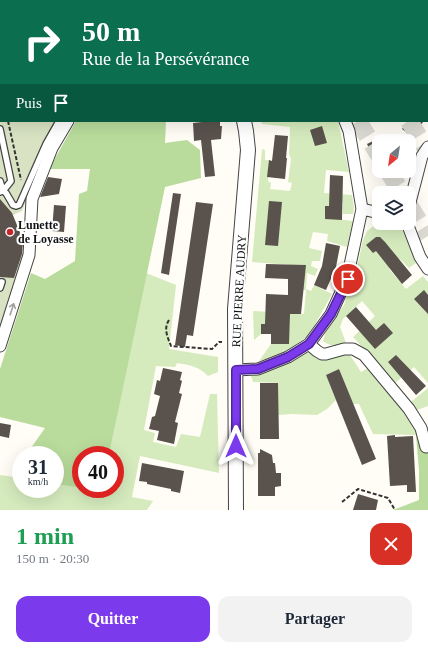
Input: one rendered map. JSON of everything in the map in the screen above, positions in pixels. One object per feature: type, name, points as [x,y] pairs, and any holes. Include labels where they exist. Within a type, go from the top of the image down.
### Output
[{"type":"street","points":[[0,346],[29,255],[32,199],[52,148],[67,122]]},
{"type":"street","name":"RUE PIERRE AUDRY","points":[[236,510],[236,309],[248,150],[244,122]]},
{"type":"street","points":[[236,370],[258,369],[288,357],[309,344],[331,314],[348,279],[362,209],[349,131],[345,122]]},
{"type":"street","points":[[414,186],[422,156],[428,147]]},
{"type":"street","points":[[362,209],[372,211]]},
{"type":"street","points":[[410,230],[420,257],[428,269]]},
{"type":"street","points":[[309,344],[322,354],[344,349],[353,349],[364,355],[409,409],[421,428],[426,446]]},
{"type":"lane","points":[[1,191],[6,193],[13,205],[19,205],[46,144],[58,122]]},
{"type":"lane","points":[[0,129],[12,181],[1,191]]},
{"type":"lane","points":[[0,146],[9,183]]},
{"type":"lane","points":[[0,181],[1,191]]},
{"type":"lane","points":[[0,282],[2,282],[0,288]]},
{"type":"path","points":[[169,320],[167,323],[166,332],[171,346],[212,349],[219,342],[222,342]]},
{"type":"path","points":[[342,502],[358,489],[388,498],[394,510]]},
{"type":"green space","points":[[0,122],[63,122],[49,146],[22,211],[13,215],[27,250],[0,331]]},
{"type":"green space","points":[[75,122],[166,122],[165,143],[187,140],[200,150],[201,178],[165,187],[111,446],[72,446],[72,487],[64,485],[64,446],[32,446],[45,428],[0,417],[0,369],[31,273],[45,279],[75,261],[79,194],[87,191],[90,169],[49,169]]},
{"type":"green space","points":[[261,122],[338,122],[349,172],[326,170],[324,193],[352,195],[354,208],[353,214],[343,214],[343,202],[329,202],[328,218],[353,221],[347,247],[327,241],[328,234],[313,232],[309,248],[322,251],[320,261],[312,261],[311,266],[318,269],[315,276],[307,273],[306,289],[311,291],[314,285],[332,294],[309,335],[283,354],[259,361],[271,344],[289,344],[272,325],[261,324],[261,334],[254,340],[253,311],[304,314],[306,290],[292,289],[293,265],[252,262],[262,149],[265,150],[265,160],[269,160],[268,181],[271,183],[270,189],[290,191],[292,183],[288,182],[291,159],[289,154],[290,127],[262,124]]},
{"type":"green space","points":[[372,227],[372,230],[402,230],[416,263],[409,268],[400,259],[389,269],[406,289],[423,276],[428,282],[428,383],[414,367],[395,383],[353,337],[375,316],[362,301],[343,319],[340,327],[346,343],[334,345],[323,341],[326,331],[344,305],[367,231]]},
{"type":"green space","points":[[146,273],[176,285],[169,349],[218,357],[218,372],[208,376],[202,370],[177,363],[175,367],[156,366],[144,430],[155,433],[153,442],[176,447],[181,434],[200,437],[210,394],[217,394],[219,473],[140,456],[132,497],[153,501],[147,510],[0,510],[0,475],[12,477],[12,498],[64,498],[64,485],[72,487],[72,498],[124,498],[124,446],[111,446]]},
{"type":"green space","points":[[308,348],[345,352],[350,355],[361,372],[370,367],[421,433],[416,435],[373,434],[359,404],[353,404],[339,369],[326,375],[336,400],[327,409],[317,415],[278,415],[278,383],[253,382],[251,375],[282,365]]},
{"type":"green space","points":[[428,388],[428,406],[417,410],[411,402]]},
{"type":"green space","points":[[428,431],[428,510],[393,510],[419,500],[419,471],[416,435]]},
{"type":"building","points":[[220,122],[220,126],[222,126],[221,139],[211,140],[215,176],[205,177],[201,140],[194,141],[193,123]]},
{"type":"building","points":[[407,122],[423,122],[413,134],[408,134],[402,129]]},
{"type":"building","points":[[322,126],[327,143],[315,146],[310,130]]},
{"type":"building","points":[[275,135],[288,136],[285,179],[267,177],[269,160],[272,161]]},
{"type":"building","points":[[372,142],[372,154],[367,144]]},
{"type":"building","points":[[330,175],[343,176],[342,220],[325,219],[325,206],[329,206]]},
{"type":"building","points":[[48,177],[62,179],[59,194],[40,197]]},
{"type":"building","points":[[384,178],[397,178],[387,183]]},
{"type":"building","points":[[173,193],[181,194],[169,275],[161,273]]},
{"type":"building","name":"Lunette de Loyasse","points":[[0,199],[12,213],[23,240],[22,254],[14,278],[0,277]]},
{"type":"building","points":[[269,201],[282,202],[278,246],[265,245]]},
{"type":"building","points":[[196,202],[213,204],[193,336],[187,335],[185,347],[175,345]]},
{"type":"building","points":[[54,205],[66,206],[64,232],[52,231]]},
{"type":"building","points":[[376,237],[380,237],[385,242],[412,275],[402,284],[376,251],[373,253],[366,245]]},
{"type":"building","points":[[326,243],[340,246],[336,267],[326,290],[314,285],[322,266]]},
{"type":"building","points":[[266,264],[306,265],[301,314],[290,314],[289,344],[271,344],[271,334],[261,334],[261,324],[265,324],[266,294],[288,295],[288,279],[265,278]]},
{"type":"building","points":[[424,290],[428,295],[428,314],[414,299]]},
{"type":"building","points":[[356,307],[376,330],[384,323],[393,333],[375,349],[346,316]]},
{"type":"building","points":[[396,355],[426,386],[416,395],[388,362]]},
{"type":"building","points":[[163,368],[182,372],[180,380],[182,381],[179,393],[182,394],[175,422],[178,423],[174,444],[157,440],[159,431],[149,429],[152,417],[155,416],[160,396],[154,394],[157,380],[160,381]]},
{"type":"building","points":[[339,369],[376,459],[362,465],[326,375]]},
{"type":"building","points":[[260,383],[278,383],[279,439],[260,439]]},
{"type":"building","points":[[0,423],[11,425],[9,438],[0,436]]},
{"type":"building","points":[[395,435],[395,437],[413,436],[416,492],[407,492],[407,485],[390,486],[387,436]]},
{"type":"building","points":[[260,449],[272,455],[276,473],[281,473],[281,486],[275,487],[275,496],[258,496],[258,453],[260,453]]},
{"type":"building","points":[[142,463],[184,471],[180,493],[171,491],[171,489],[139,481]]},
{"type":"building","points":[[358,494],[378,500],[376,510],[353,510]]},
{"type":"tunnel","points":[[359,122],[372,144]]},
{"type":"tunnel","points":[[410,122],[428,151]]},
{"type":"tunnel","points":[[392,178],[398,186]]},
{"type":"tunnel","points":[[416,216],[428,236]]},
{"type":"place","name":"Lunette de Loyasse","points":[[10,232]]},
{"type":"route","points":[[236,446],[236,370],[258,369],[288,357],[309,344],[331,314],[348,279]]}]
